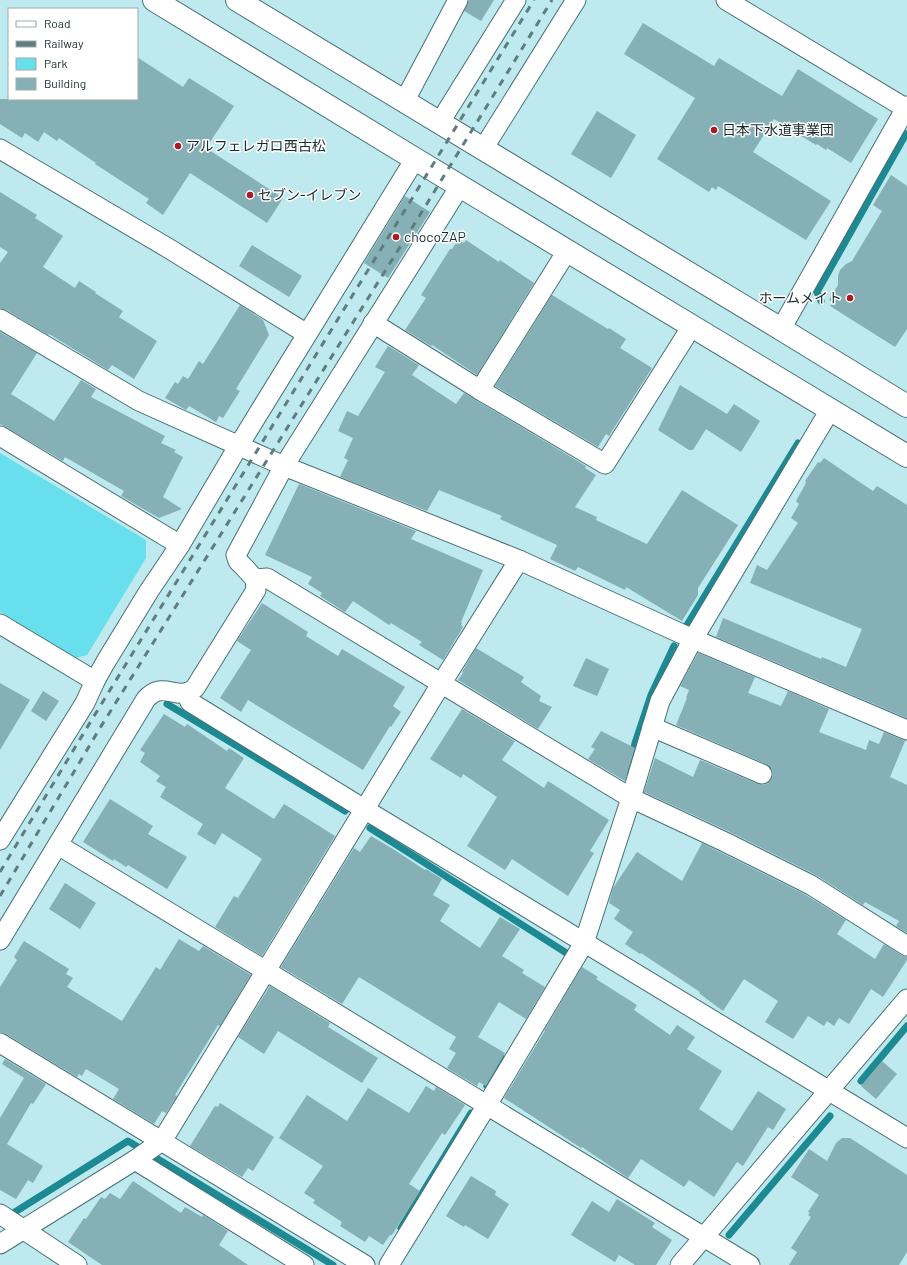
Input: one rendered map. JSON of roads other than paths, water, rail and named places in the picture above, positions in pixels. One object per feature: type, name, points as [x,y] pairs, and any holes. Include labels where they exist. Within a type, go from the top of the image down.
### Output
[{"type":"street","points":[[154,0],[414,159],[907,456]]},
{"type":"street","points":[[237,0],[907,406]]},
{"type":"street","points":[[404,102],[458,0]]},
{"type":"street","points":[[440,122],[516,0]]},
{"type":"street","points":[[483,149],[576,0]]},
{"type":"street","points":[[726,0],[907,108],[781,329]]},
{"type":"street","points":[[0,149],[168,248],[307,334]]},
{"type":"street","points":[[0,840],[6,815],[85,703],[95,681],[149,591],[180,545],[239,445],[414,159]]},
{"type":"street","points":[[0,940],[146,699],[152,693],[160,690],[179,694],[191,691],[198,685],[252,597],[256,590],[255,579],[238,561],[236,555],[284,466],[460,186]]},
{"type":"street","points":[[480,390],[567,251]]},
{"type":"street","points":[[0,319],[139,401],[284,466],[519,560],[693,639],[907,730]]},
{"type":"street","points":[[373,323],[480,390],[605,464],[692,326]]},
{"type":"street","points":[[389,1265],[584,943],[631,798],[660,701],[693,639],[830,410]]},
{"type":"street","points":[[0,436],[180,545]]},
{"type":"street","points":[[0,1244],[12,1222],[137,1158],[158,1144],[519,560]]},
{"type":"street","points":[[255,579],[267,578],[631,798],[725,842],[811,885],[907,946]]},
{"type":"street","points":[[0,624],[95,681]]},
{"type":"street","points":[[186,693],[190,702],[584,943],[907,1138]]},
{"type":"street","points":[[652,727],[762,774]]},
{"type":"street","points":[[58,845],[750,1265]]},
{"type":"street","points":[[680,1265],[907,999]]},
{"type":"street","points":[[0,1043],[158,1144],[365,1265]]},
{"type":"street","points":[[137,1158],[304,1265]]},
{"type":"street","points":[[12,1222],[77,1265]]},
{"type":"waterway","points":[[821,301],[817,292],[906,134]]},
{"type":"waterway","points":[[687,625],[798,443]]},
{"type":"waterway","points":[[629,773],[635,743],[651,695],[674,646]]},
{"type":"waterway","points":[[167,704],[345,811]]},
{"type":"waterway","points":[[370,828],[568,954]]},
{"type":"waterway","points":[[861,1081],[907,1026]]},
{"type":"waterway","points":[[487,1086],[504,1059]]},
{"type":"waterway","points":[[401,1228],[471,1113]]},
{"type":"waterway","points":[[729,1235],[830,1116]]},
{"type":"waterway","points":[[7,1217],[128,1141],[333,1265]]},
{"type":"railway","points":[[0,872],[91,721],[534,0]]},
{"type":"railway","points":[[0,896],[100,728],[415,223],[552,0]]},
{"type":"place","name":"日本下水道事業団","points":[[714,130]]},
{"type":"place","name":"アルフェレガロ西古松","points":[[178,146]]},
{"type":"place","name":"セブン-イレブン","points":[[250,195]]},
{"type":"place","name":"chocoZAP","points":[[396,237]]},
{"type":"place","name":"ホームメイト","points":[[850,298]]}]
